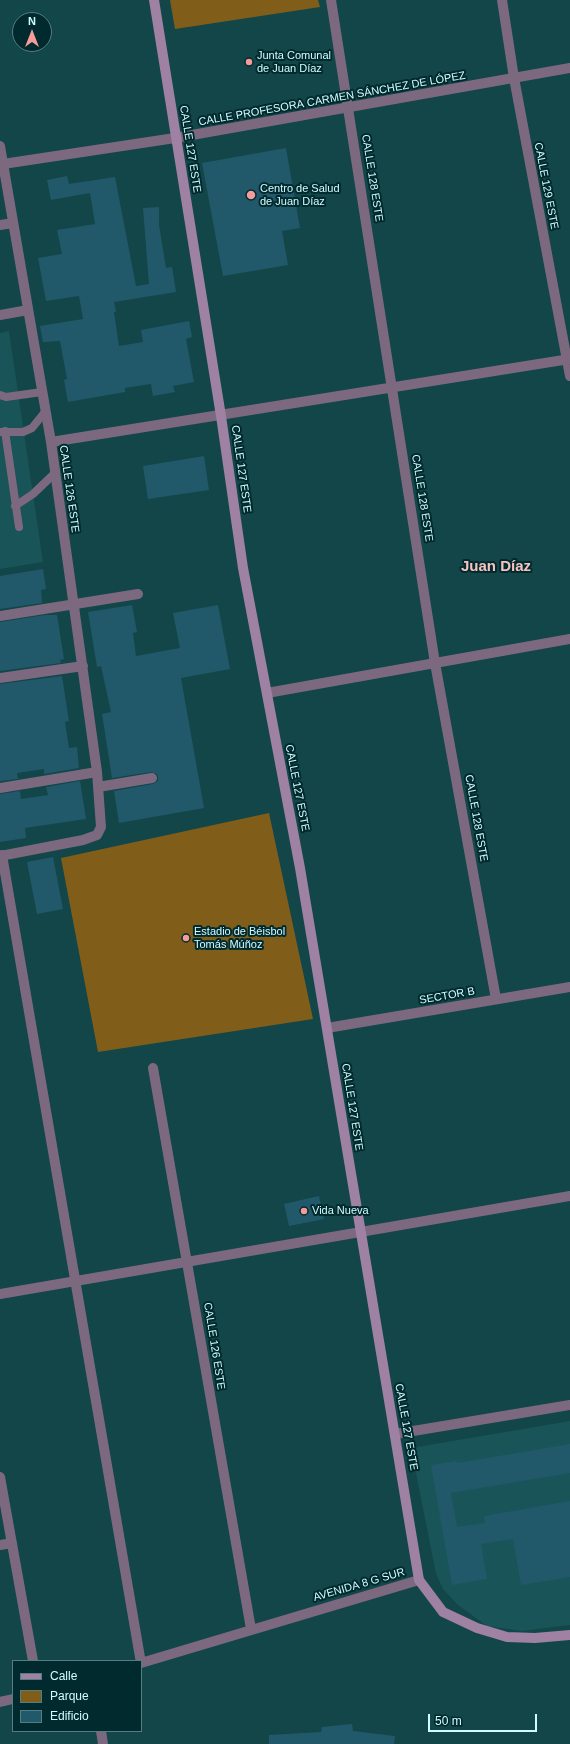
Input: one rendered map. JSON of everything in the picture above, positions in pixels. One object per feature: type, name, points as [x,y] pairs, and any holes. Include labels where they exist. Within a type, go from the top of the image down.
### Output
[{"type":"street","name":"CALLE 127 ESTE","points":[[154,0],[175,138],[221,416],[243,568],[300,868],[419,1580]]},
{"type":"street","name":"CALLE 128 ESTE","points":[[331,0],[435,663],[496,999]]},
{"type":"street","name":"CALLE 129 ESTE","points":[[502,0],[514,78],[569,359],[570,376]]},
{"type":"street","name":"CALLE PROFESORA CARMEN SÁNCHEZ DE LÓPEZ","points":[[3,164],[175,138],[348,109],[570,68]]},
{"type":"street","name":"CALLE 126 ESTE","points":[[0,146],[55,474],[97,772],[101,827],[97,835],[84,840],[1,856]]},
{"type":"street","points":[[0,225],[13,223]]},
{"type":"street","points":[[0,316],[28,310]]},
{"type":"street","points":[[50,442],[221,416],[569,359]]},
{"type":"street","points":[[0,616],[138,594]]},
{"type":"street","points":[[267,693],[570,639]]},
{"type":"street","points":[[0,678],[82,666]]},
{"type":"street","points":[[0,788],[97,772]]},
{"type":"street","points":[[98,787],[152,778]]},
{"type":"street","points":[[1,856],[76,1279],[140,1660]]},
{"type":"street","name":"SECTOR B","points":[[327,1028],[570,987]]},
{"type":"street","name":"CALLE 126 ESTE","points":[[153,1068],[188,1260],[251,1629]]},
{"type":"street","points":[[0,1294],[76,1279],[570,1196]]},
{"type":"street","points":[[394,1434],[570,1405]]},
{"type":"street","points":[[0,1477],[34,1660]]},
{"type":"street","points":[[0,1545],[12,1543]]},
{"type":"street","name":"AVENIDA 8 G SUR","points":[[142,1663],[419,1580],[443,1612],[477,1628],[507,1637],[535,1638],[570,1635]]},
{"type":"street","points":[[0,1702],[12,1699]]},
{"type":"street","points":[[101,1732],[103,1744]]},
{"type":"lane","points":[[0,395],[6,397],[42,392]]},
{"type":"lane","points":[[19,527],[2,432],[23,432],[32,428],[45,412]]},
{"type":"lane","points":[[16,506],[33,494],[55,474]]},
{"type":"shaded area","points":[[9,331],[43,562],[0,569],[0,333]]},
{"type":"shaded area","points":[[570,1421],[570,1625],[522,1631],[487,1626],[458,1605],[443,1589],[436,1574],[411,1448]]},
{"type":"green space","points":[[170,0],[318,0],[320,7],[175,29]]},
{"type":"green space","name":"Estadio de Béisbol Tomás Múñoz","points":[[269,813],[313,1019],[98,1052],[61,858]]},
{"type":"building","name":"Centro de Salud de Juan Díaz","points":[[286,148],[300,228],[282,231],[288,265],[223,276],[202,163]]},
{"type":"building","points":[[67,176],[69,184],[115,177],[136,286],[149,284],[143,208],[159,207],[159,225],[166,268],[172,267],[176,292],[114,302],[119,346],[143,342],[141,330],[189,321],[192,337],[186,339],[194,382],[173,386],[175,392],[153,396],[151,384],[125,388],[125,392],[68,402],[64,380],[67,379],[60,341],[43,342],[40,326],[83,319],[79,296],[46,301],[38,258],[62,254],[57,230],[95,224],[90,193],[51,200],[47,180]]},
{"type":"building","points":[[204,456],[209,490],[148,499],[143,466]]},
{"type":"building","points":[[43,569],[46,589],[41,590],[42,603],[0,609],[0,576]]},
{"type":"building","points":[[132,605],[137,632],[133,633],[136,656],[180,648],[173,613],[218,605],[230,669],[181,678],[204,808],[119,823],[114,791],[153,784],[158,781],[158,777],[157,774],[151,772],[112,778],[102,714],[111,712],[101,666],[97,667],[88,612]]},
{"type":"building","points":[[45,615],[57,615],[64,659],[60,660],[61,663],[0,671],[0,622]]},
{"type":"building","points":[[62,676],[69,721],[65,722],[69,748],[77,747],[79,768],[44,774],[44,769],[17,773],[18,779],[0,781],[0,684]]},
{"type":"building","points":[[80,781],[86,819],[25,828],[26,838],[0,842],[0,794],[20,791],[21,799],[48,795],[46,787]]},
{"type":"building","points":[[53,857],[63,909],[37,914],[27,862]]},
{"type":"building","name":"Vida Nueva","points":[[319,1196],[324,1219],[289,1226],[284,1204]]},
{"type":"building","points":[[570,1444],[570,1473],[451,1493],[457,1527],[485,1523],[484,1516],[570,1501],[570,1577],[521,1585],[513,1539],[481,1544],[487,1579],[452,1585],[431,1465],[456,1461],[457,1463]]},
{"type":"building","points":[[352,1724],[353,1731],[395,1736],[394,1744],[269,1744],[269,1735],[321,1732],[322,1727]]},
{"type":"place","name":"Junta Comunal de Juan Díaz","points":[[249,62]]},
{"type":"place","name":"Centro de Salud de Juan Díaz","points":[[251,195]]},
{"type":"place","name":"Estadio de Béisbol Tomás Múñoz","points":[[186,938]]},
{"type":"place","name":"Vida Nueva","points":[[304,1211]]},
{"type":"district","name":"Juan Díaz","points":[[496,567]]}]
